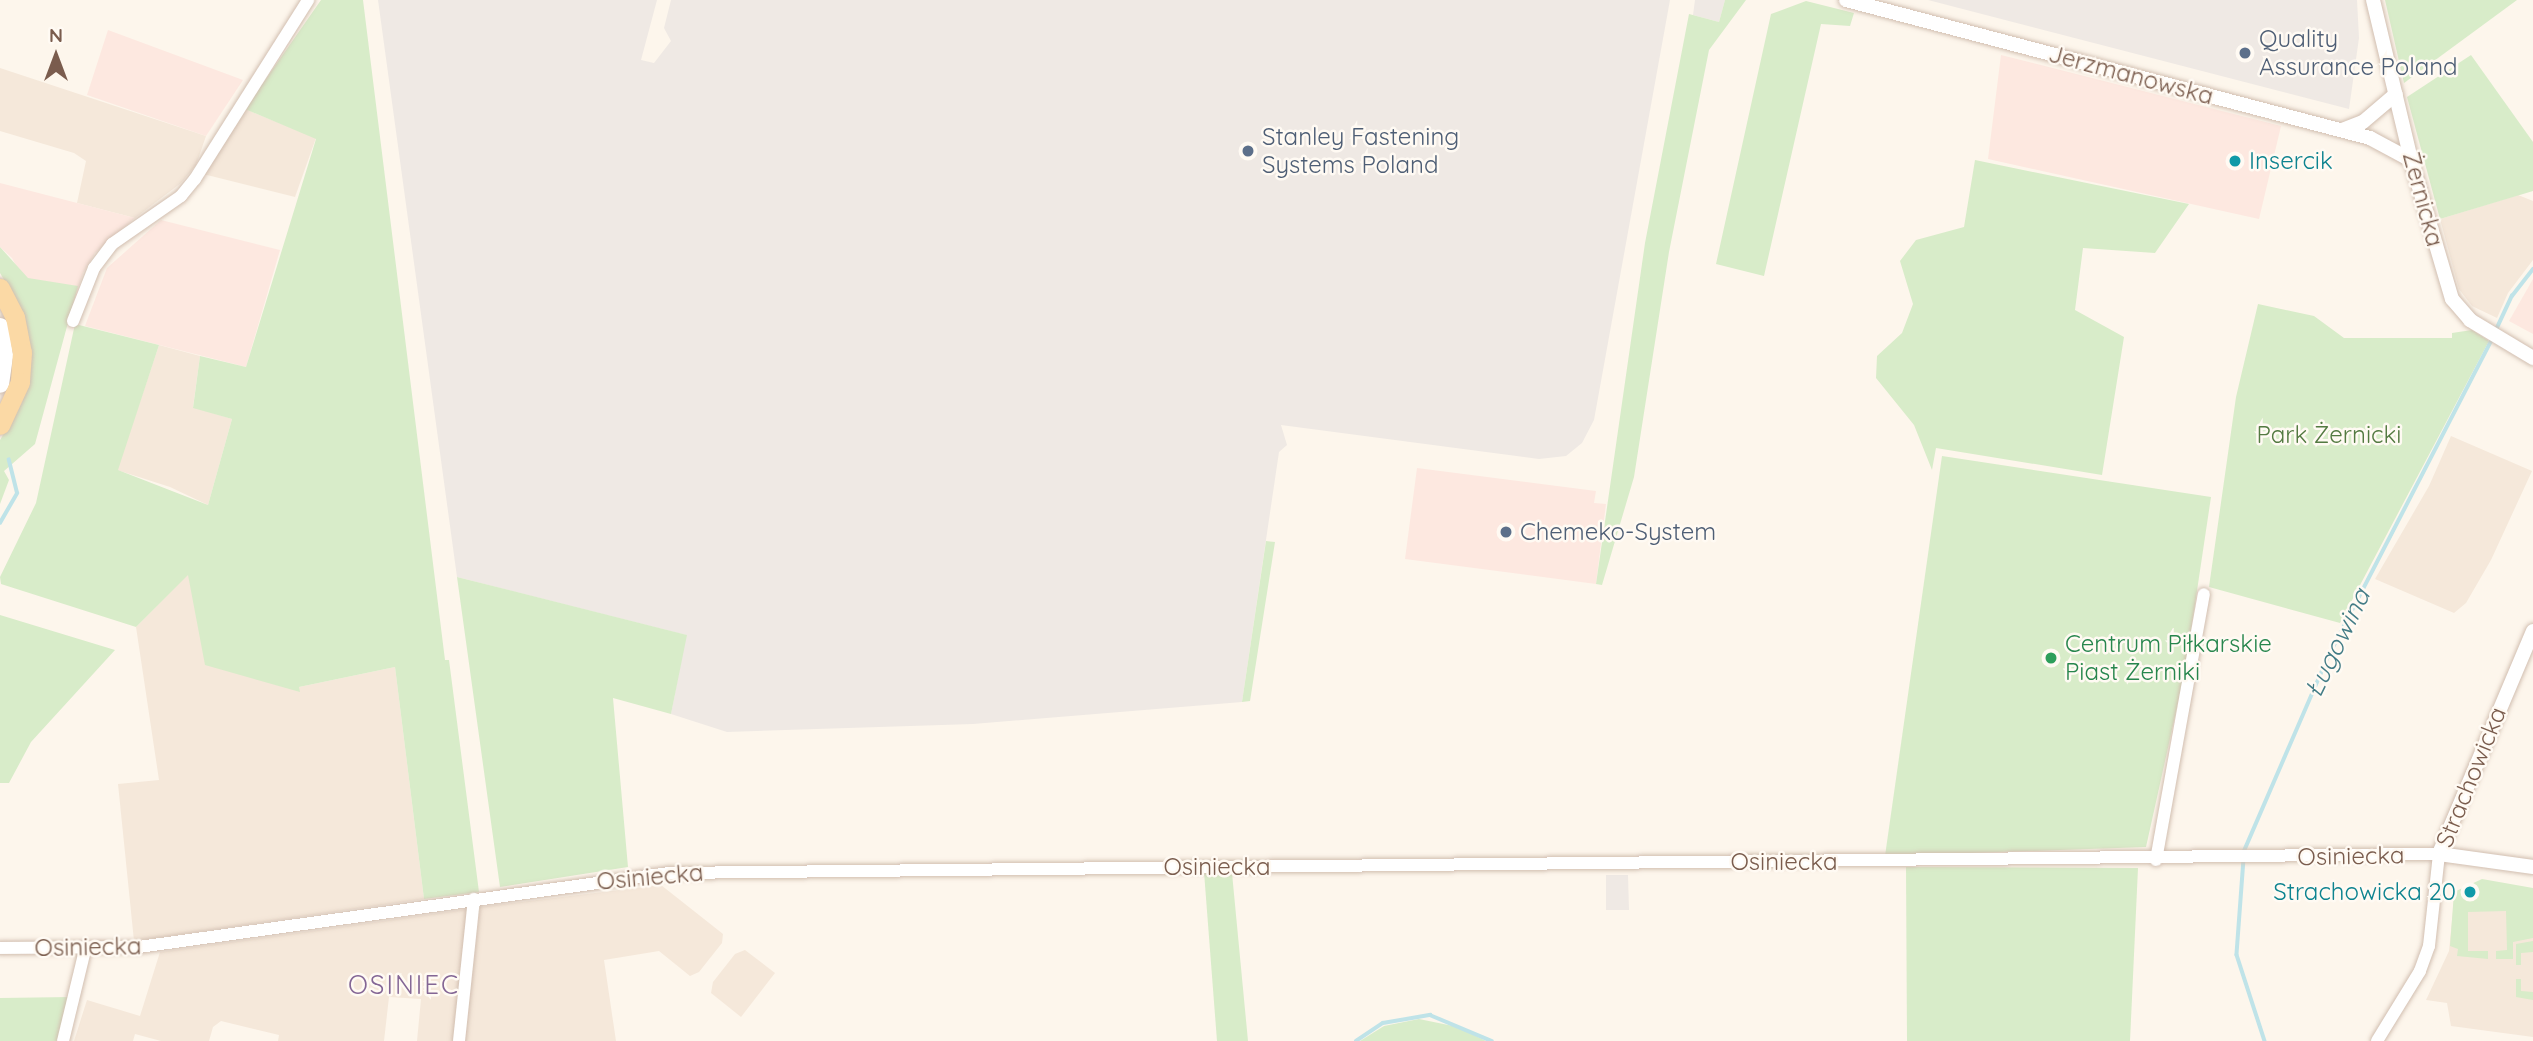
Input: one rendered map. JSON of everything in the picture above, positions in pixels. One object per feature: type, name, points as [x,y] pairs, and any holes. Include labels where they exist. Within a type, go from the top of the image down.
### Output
[{"type":"main road","points":[[0,288],[15,317],[22,352],[20,382],[0,425]]},
{"type":"main road","points":[[0,327],[4,356],[0,384]]},
{"type":"street","points":[[73,321],[93,268],[112,244],[181,196],[195,179],[308,0]]},
{"type":"street","name":"Jerzmanowska","points":[[1846,0],[2380,140],[2411,160]]},
{"type":"street","name":"Żernicka","points":[[2373,0],[2411,160],[2452,299],[2461,313],[2533,358]]},
{"type":"street","points":[[2342,130],[2363,122],[2396,94]]},
{"type":"street","points":[[2156,860],[2204,594]]},
{"type":"street","name":"Strachowicka","points":[[2377,1041],[2420,971],[2429,946],[2439,854],[2533,631]]},
{"type":"street","points":[[2439,854],[2533,867]]},
{"type":"street","name":"Osiniecka","points":[[0,948],[85,950],[139,947],[619,877],[731,871],[2156,860],[2439,854]]},
{"type":"street","points":[[459,1041],[474,899]]},
{"type":"street","points":[[63,1041],[85,950]]},
{"type":"shaded area","points":[[378,0],[657,0],[641,60],[654,63],[671,41],[664,28],[671,0],[1670,0],[1594,420],[1582,443],[1566,456],[1539,459],[1281,425],[1287,445],[1279,452],[1242,702],[973,724],[727,732],[671,714],[686,635],[457,577]]},
{"type":"shaded area","points":[[1695,0],[1725,0],[1719,22],[1693,15]]},
{"type":"shaded area","points":[[1928,0],[2357,0],[2359,38],[2349,109]]},
{"type":"shaded area","points":[[108,30],[243,80],[206,136],[87,95]]},
{"type":"shaded area","points":[[2001,55],[2281,126],[2259,219],[1988,159]]},
{"type":"shaded area","points":[[0,68],[206,136],[196,165],[181,183],[135,218],[77,203],[86,161],[74,153],[0,131]]},
{"type":"shaded area","points":[[245,109],[316,138],[295,197],[203,174]]},
{"type":"shaded area","points":[[0,183],[135,218],[95,253],[83,273],[60,346],[12,258],[0,247]]},
{"type":"shaded area","points":[[2518,195],[2533,201],[2533,260],[2508,293],[2497,318],[2472,306],[2459,289],[2440,219]]},
{"type":"shaded area","points":[[161,220],[280,250],[246,367],[85,326],[107,268]]},
{"type":"shaded area","points":[[2533,279],[2533,334],[2509,321]]},
{"type":"shaded area","points":[[159,345],[200,356],[193,407],[232,419],[208,505],[170,487],[117,470]]},
{"type":"shaded area","points":[[2451,436],[2532,471],[2491,560],[2466,603],[2454,613],[2375,579],[2429,486]]},
{"type":"shaded area","name":"Chemeko-System","points":[[1417,468],[1596,491],[1594,503],[1606,504],[1596,584],[1405,559]]},
{"type":"shaded area","points":[[188,574],[299,691],[299,687],[395,667],[424,899],[134,941],[118,784],[159,780],[136,627]]},
{"type":"shaded area","points":[[1606,875],[1628,875],[1629,910],[1606,910]]},
{"type":"shaded area","points":[[661,885],[723,934],[722,943],[699,972],[690,976],[659,951],[604,960],[616,1041],[465,1041],[480,907]]},
{"type":"shaded area","points":[[2493,888],[2533,890],[2533,1037],[2451,1026],[2447,1003],[2426,1000],[2449,951],[2454,901]]},
{"type":"shaded area","points":[[468,909],[453,1041],[417,1041],[421,999],[389,997],[384,1041],[278,1041],[279,1035],[221,1021],[213,1027],[209,1041],[161,1041],[135,1034],[133,1041],[74,1041],[87,1000],[140,1016],[160,952]]},
{"type":"shaded area","points":[[745,950],[775,973],[741,1017],[711,993],[713,982],[735,954]]},
{"type":"green space","points":[[321,0],[363,0],[445,660],[449,660],[479,892],[424,899],[395,667],[299,687],[300,692],[205,665],[188,575],[136,627],[1,584],[0,577],[36,503],[75,324],[159,345],[118,470],[208,505],[232,419],[193,408],[200,356],[246,367],[316,139],[245,109]]},
{"type":"green space","points":[[1725,0],[1746,0],[1709,50],[1669,252],[1634,477],[1602,585],[1596,584],[1645,243],[1689,14],[1719,22]]},
{"type":"green space","points":[[2385,0],[2517,0],[2404,83]]},
{"type":"green space","points":[[1806,1],[1854,13],[1850,26],[1821,24],[1764,276],[1716,264],[1771,14]]},
{"type":"green space","points":[[2471,55],[2533,142],[2533,191],[2440,219],[2407,97]]},
{"type":"green space","points":[[1975,160],[2189,204],[2155,253],[2083,248],[2075,310],[2124,337],[2102,475],[1936,448],[1932,470],[1914,425],[1876,378],[1877,356],[1902,333],[1913,304],[1900,261],[1916,240],[1964,227]]},
{"type":"green space","points":[[0,247],[28,278],[78,286],[35,444],[4,471],[9,480],[0,504],[0,440],[22,403],[32,358],[23,312],[0,273]]},
{"type":"green space","name":"Park Żernicki","points":[[2258,304],[2314,316],[2344,338],[2452,338],[2452,333],[2472,330],[2489,341],[2340,623],[2209,587],[2236,397]]},
{"type":"green space","name":"Centrum Piłkarskie Piast Żerniki","points":[[1942,456],[2211,497],[2185,671],[2146,847],[1885,856]]},
{"type":"green space","points":[[1266,541],[1275,542],[1250,701],[1242,702]]},
{"type":"green space","points":[[457,577],[687,635],[671,714],[613,698],[628,867],[500,887]]},
{"type":"green space","points":[[0,615],[115,650],[31,742],[9,783],[0,783]]},
{"type":"green space","points":[[1906,867],[2138,868],[2130,1041],[1907,1041]]},
{"type":"green space","points":[[1204,872],[1232,873],[1248,1041],[1217,1041]]},
{"type":"green space","points":[[2482,879],[2533,888],[2533,938],[2513,942],[2513,959],[2496,959],[2496,951],[2507,950],[2506,911],[2468,912],[2468,951],[2488,951],[2488,959],[2457,956],[2458,949],[2450,946],[2454,892]]},
{"type":"green space","points":[[2533,941],[2533,952],[2521,953],[2521,965],[2516,965],[2516,944]]},
{"type":"green space","points":[[2516,979],[2521,979],[2521,991],[2533,992],[2533,1000],[2516,997]]},
{"type":"green space","points":[[71,997],[57,1041],[0,1041],[0,998]]},
{"type":"green space","points":[[1419,1019],[1458,1027],[1486,1041],[1360,1041],[1384,1026]]},
{"type":"waterway","name":"Ługowina","points":[[2495,332],[2512,296],[2533,269]]},
{"type":"waterway","name":"Ługowina","points":[[2244,851],[2328,657],[2492,339]]},
{"type":"waterway","points":[[0,523],[17,493],[9,460]]},
{"type":"waterway","name":"Ługowina","points":[[2244,859],[2237,955],[2265,1041]]},
{"type":"waterway","name":"Ługowina","points":[[1356,1041],[1383,1023],[1430,1015],[1492,1041]]},
{"type":"place","name":"Quality Assurance Poland","points":[[2245,53]]},
{"type":"place","name":"Stanley Fastening Systems Poland","points":[[1248,151]]},
{"type":"place","name":"Insercik","points":[[2235,161]]},
{"type":"place","name":"Chemeko-System","points":[[1506,532]]},
{"type":"place","name":"Centrum Piłkarskie Piast Żerniki","points":[[2051,658]]},
{"type":"place","name":"Strachowicka 20","points":[[2470,892]]},
{"type":"district","name":"OSINIEC","points":[[404,985]]}]
